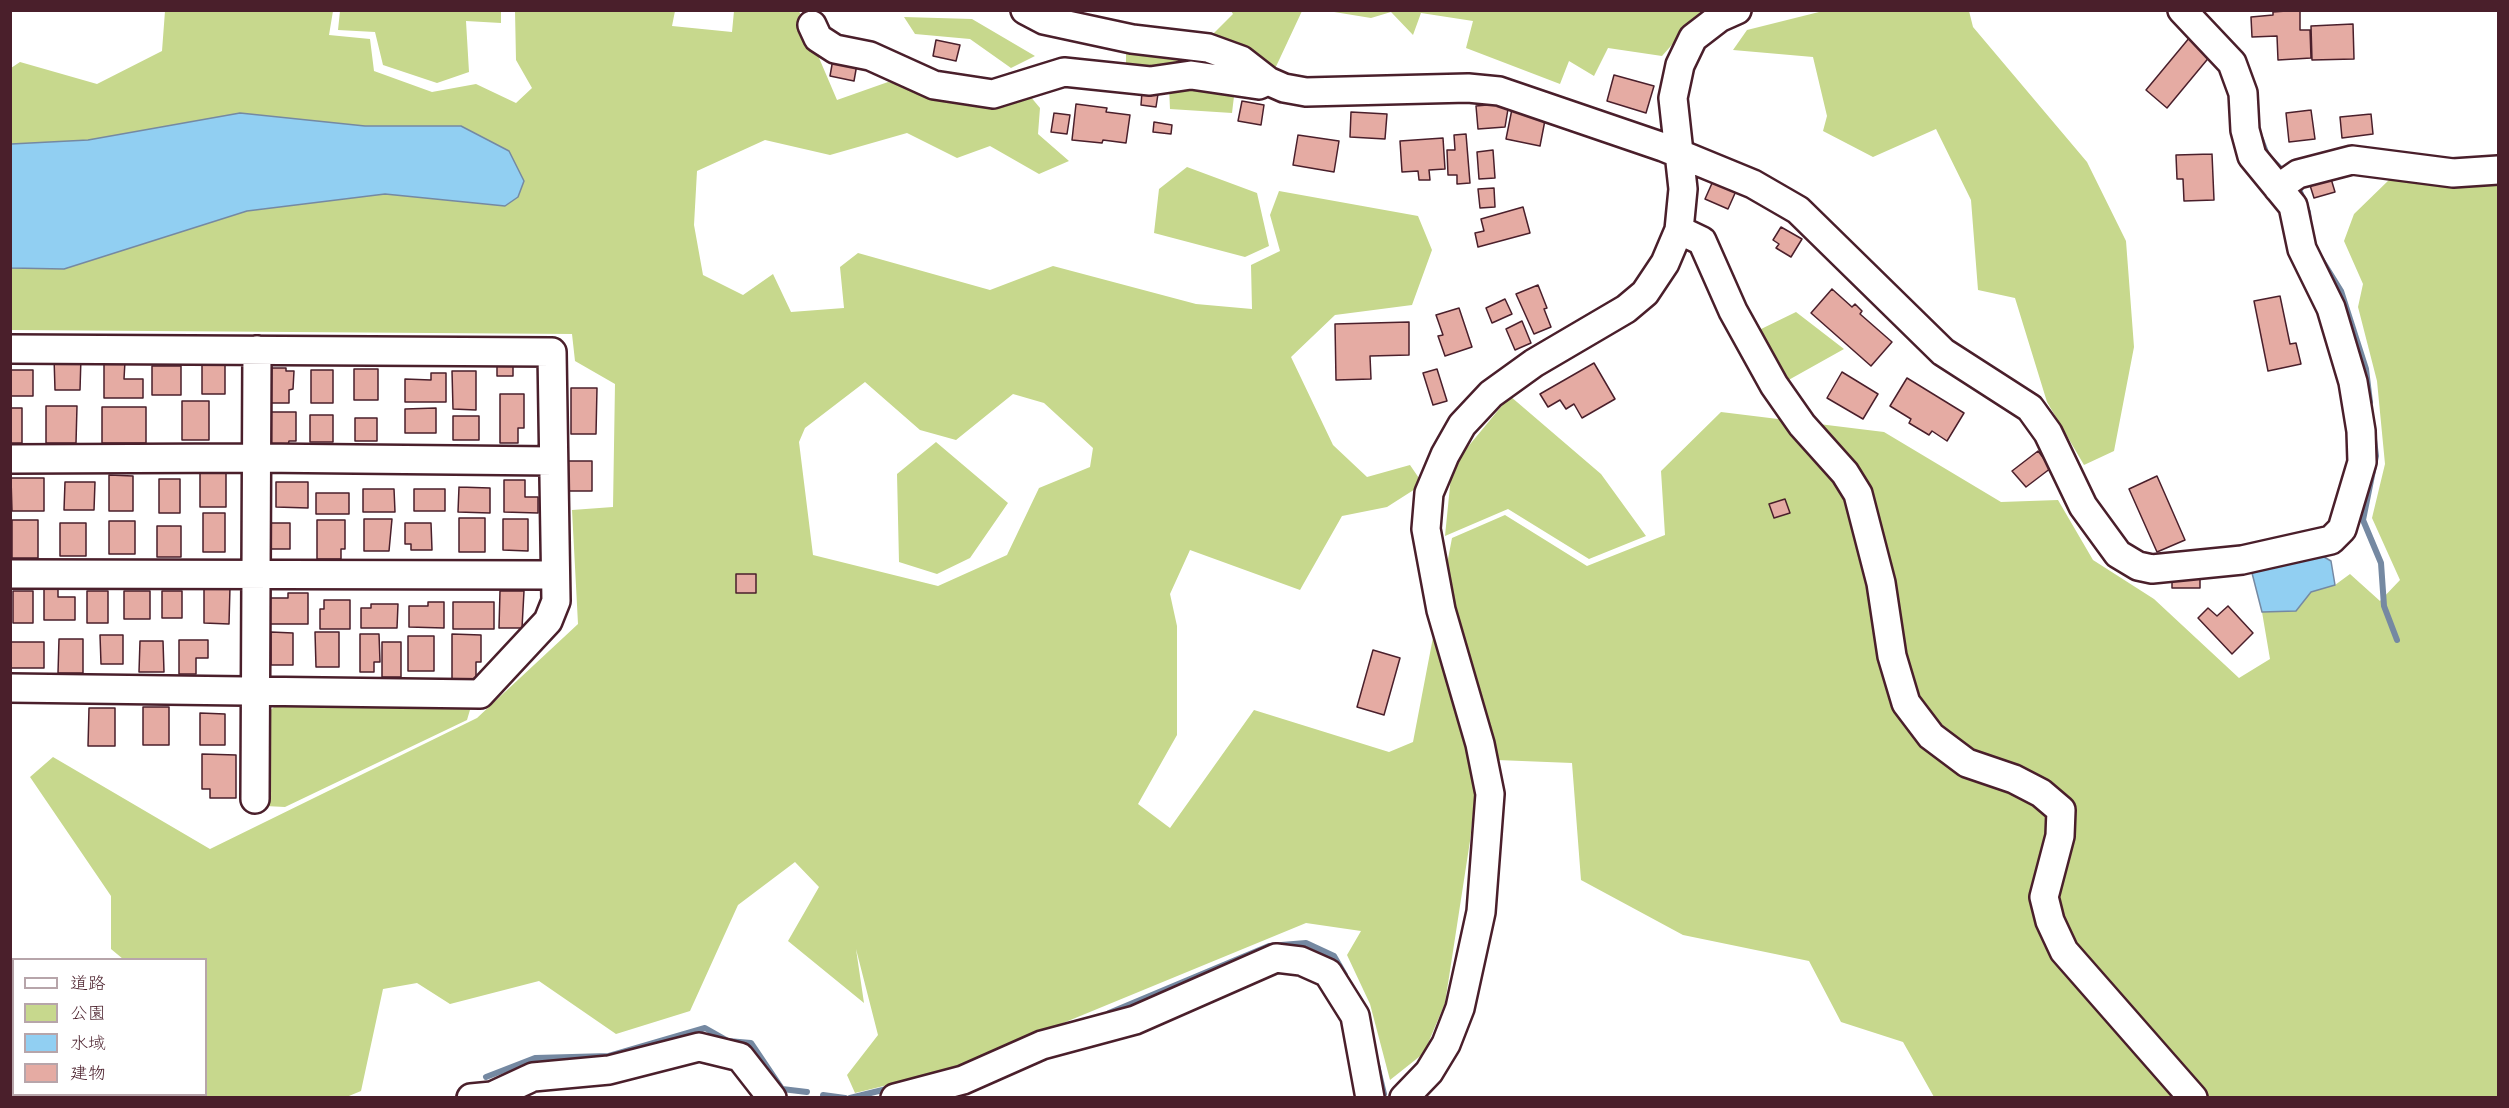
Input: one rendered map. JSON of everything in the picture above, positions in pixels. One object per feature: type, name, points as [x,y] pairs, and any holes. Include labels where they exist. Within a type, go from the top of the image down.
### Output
[{"type":"street","points":[[1025,10],[1044,20],[1132,39],[1208,48],[1241,60],[1268,81],[1284,88],[1306,92],[1468,88],[1499,91],[1566,112],[1754,184],[1798,210],[1943,352],[2030,408],[2048,433],[2083,506],[2118,554],[2138,566],[2152,569],[2242,561],[2331,540],[2342,529],[2362,462],[2361,430],[2353,382],[2331,308],[2302,249],[2293,206],[2252,156],[2245,130],[2243,93],[2232,63],[2182,10]]},
{"type":"street","points":[[1404,1098],[1429,1072],[1446,1044],[1460,1008],[1480,912],[1490,794],[1480,744],[1440,610],[1426,529],[1429,493],[1462,425],[1491,394],[1534,363],[1626,309],[1639,298],[1665,263],[1679,230],[1683,189],[1673,98],[1680,65],[1693,38],[1719,18],[1737,10]]},
{"type":"street","points":[[812,25],[819,38],[835,49],[870,56],[934,85],[993,94],[1064,72],[1150,81],[1191,75],[1259,85],[1268,81]]},
{"type":"street","points":[[2278,188],[2298,174],[2352,160],[2453,173],[2499,170]]},
{"type":"street","points":[[1679,230],[1702,241],[1733,310],[1774,385],[1802,425],[1845,473],[1858,494],[1881,583],[1892,656],[1906,703],[1931,736],[1967,763],[2014,780],[2041,793],[2061,810],[2060,836],[2044,897],[2050,921],[2064,951],[2193,1098]]},
{"type":"street","points":[[10,349],[552,352],[556,601],[548,621],[480,694],[10,688]]},
{"type":"street","points":[[255,799],[257,350]]},
{"type":"street","points":[[10,459],[257,458],[553,461]]},
{"type":"street","points":[[10,574],[554,575]]},
{"type":"street","points":[[895,1098],[963,1080],[1042,1045],[1135,1020],[1276,958],[1301,961],[1328,973],[1355,1016],[1370,1098]]},
{"type":"street","points":[[471,1098],[492,1095],[533,1077],[609,1070],[699,1047],[740,1057],[772,1098]]},
{"type":"green space","points":[[165,11],[333,11],[329,35],[370,39],[374,71],[432,92],[476,84],[516,103],[532,88],[516,60],[515,11],[675,11],[672,26],[732,32],[734,11],[799,11],[837,100],[888,82],[960,95],[1010,72],[1040,108],[1038,134],[1069,161],[1039,174],[990,146],[957,158],[907,133],[830,155],[765,140],[697,171],[694,225],[703,275],[743,295],[773,274],[791,312],[844,308],[840,267],[858,253],[990,290],[1053,266],[1196,304],[1252,309],[1251,265],[1280,251],[1270,215],[1279,191],[1418,216],[1432,250],[1412,305],[1335,315],[1291,357],[1333,445],[1367,477],[1410,465],[1423,484],[1387,507],[1342,516],[1300,590],[1190,550],[1170,594],[1177,626],[1177,735],[1138,804],[1170,828],[1254,710],[1389,752],[1413,742],[1452,538],[1505,515],[1587,566],[1665,535],[1661,471],[1721,412],[1884,432],[2001,502],[2058,500],[2093,560],[2154,599],[2239,678],[2270,659],[2262,612],[2296,611],[2311,592],[2335,585],[2350,574],[2380,601],[2400,580],[2372,518],[2385,464],[2377,381],[2358,307],[2363,284],[2344,241],[2354,214],[2391,178],[2498,178],[2498,1097],[1934,1097],[1903,1042],[1841,1022],[1809,961],[1683,935],[1581,880],[1572,763],[1497,760],[1478,767],[1470,841],[1445,1003],[1424,1053],[1390,1080],[1370,1004],[1347,955],[1361,931],[1306,923],[949,1070],[855,1093],[847,1075],[878,1035],[856,949],[864,1003],[788,941],[819,887],[795,862],[738,905],[690,1011],[616,1034],[539,981],[450,1004],[417,983],[383,989],[361,1091],[344,1098],[169,1097],[207,1096],[207,958],[122,958],[111,949],[111,896],[30,777],[53,757],[210,849],[477,718],[578,624],[572,510],[613,507],[615,384],[575,361],[572,334],[11,330],[11,268],[64,269],[247,211],[385,194],[505,206],[461,126],[365,126],[11,144],[11,68],[20,62],[97,84],[162,51]],"holes":[[[865,382],[920,430],[956,440],[1013,394],[1044,403],[1093,448],[1090,467],[1039,488],[1007,555],[938,586],[813,555],[799,442],[805,428]]]},
{"type":"green space","points":[[340,11],[501,11],[501,23],[466,21],[469,72],[437,83],[383,65],[375,32],[338,30]]},
{"type":"green space","points":[[1231,11],[1302,11],[1273,73],[1210,37],[1233,14]]},
{"type":"green space","points":[[1328,11],[1702,11],[1662,56],[1608,48],[1594,76],[1569,61],[1560,84],[1466,48],[1473,21],[1421,13],[1413,35],[1391,12],[1371,18]]},
{"type":"green space","points":[[1823,11],[1969,11],[1973,27],[2087,162],[2126,241],[2134,347],[2114,451],[2084,465],[2047,402],[2015,298],[1978,290],[1971,200],[1936,129],[1873,157],[1823,131],[1827,116],[1813,57],[1733,50],[1747,30]]},
{"type":"green space","points":[[904,17],[972,19],[1035,56],[1011,68],[970,39],[915,34]]},
{"type":"green space","points":[[1126,53],[1210,55],[1229,75],[1126,71]]},
{"type":"green space","points":[[1169,87],[1235,88],[1232,113],[1170,109]]},
{"type":"green space","points":[[1187,167],[1257,193],[1269,246],[1245,257],[1154,233],[1159,189]]},
{"type":"green space","points":[[1796,312],[1844,349],[1785,382],[1757,331]]},
{"type":"green space","points":[[1510,396],[1601,474],[1646,536],[1589,559],[1508,509],[1445,536],[1452,466]]},
{"type":"green space","points":[[936,442],[1008,503],[970,558],[937,574],[899,562],[897,474]]},
{"type":"green space","points":[[472,703],[467,720],[285,807],[265,806],[266,714],[274,707]]},
{"type":"water","points":[[240,113],[365,126],[461,126],[509,151],[524,181],[518,197],[505,206],[385,194],[247,211],[64,269],[11,268],[11,144],[88,140]]},
{"type":"water","points":[[2319,554],[2331,561],[2335,585],[2311,592],[2296,611],[2262,612],[2252,573]]},
{"type":"building","points":[[2300,10],[2300,30],[2310,30],[2311,58],[2278,60],[2277,36],[2252,37],[2251,17],[2273,15],[2273,12]]},
{"type":"building","points":[[2353,24],[2354,59],[2312,60],[2311,26]]},
{"type":"building","points":[[2190,37],[2211,55],[2167,108],[2146,90]]},
{"type":"building","points":[[936,40],[960,45],[956,61],[933,56]]},
{"type":"building","points":[[833,59],[857,64],[854,81],[830,76]]},
{"type":"building","points":[[1614,75],[1654,86],[1646,113],[1607,101]]},
{"type":"building","points":[[1142,92],[1158,94],[1156,107],[1141,105]]},
{"type":"building","points":[[1242,101],[1264,105],[1261,125],[1238,121]]},
{"type":"building","points":[[1509,103],[1505,127],[1478,129],[1476,106]]},
{"type":"building","points":[[1076,104],[1107,108],[1106,112],[1130,115],[1126,143],[1072,140]]},
{"type":"building","points":[[1512,109],[1546,115],[1540,146],[1506,139]]},
{"type":"building","points":[[2311,110],[2315,139],[2289,142],[2286,113]]},
{"type":"building","points":[[1351,112],[1387,114],[1385,139],[1350,137]]},
{"type":"building","points":[[1054,113],[1070,115],[1067,134],[1051,132]]},
{"type":"building","points":[[2371,114],[2373,134],[2342,138],[2340,117]]},
{"type":"building","points":[[1154,122],[1172,125],[1171,134],[1153,132]]},
{"type":"building","points":[[1466,134],[1470,183],[1457,184],[1457,175],[1448,175],[1447,150],[1455,150],[1454,135]]},
{"type":"building","points":[[1298,135],[1339,141],[1334,172],[1293,165]]},
{"type":"building","points":[[1443,138],[1445,169],[1429,170],[1430,180],[1419,180],[1418,171],[1402,172],[1400,141]]},
{"type":"building","points":[[1493,150],[1495,178],[1479,179],[1477,152]]},
{"type":"building","points":[[2212,154],[2214,200],[2184,201],[2183,179],[2177,179],[2176,155]]},
{"type":"building","points":[[2329,172],[2335,192],[2314,198],[2308,179]]},
{"type":"building","points":[[1713,181],[1736,191],[1728,209],[1705,199]]},
{"type":"building","points":[[1494,188],[1495,207],[1480,208],[1478,189]]},
{"type":"building","points":[[1523,207],[1530,233],[1478,247],[1475,233],[1484,231],[1481,219]]},
{"type":"building","points":[[1781,227],[1802,239],[1791,257],[1776,248],[1779,244],[1773,240]]},
{"type":"building","points":[[1538,285],[1551,327],[1534,334],[1516,294]]},
{"type":"building","points":[[1832,289],[1852,307],[1855,304],[1862,311],[1860,314],[1892,342],[1871,366],[1811,313]]},
{"type":"building","points":[[2280,296],[2290,344],[2296,343],[2301,364],[2268,371],[2254,301]]},
{"type":"building","points":[[1505,299],[1512,314],[1492,323],[1486,308]]},
{"type":"building","points":[[1459,308],[1472,347],[1445,356],[1438,336],[1443,335],[1436,315]]},
{"type":"building","points":[[1522,321],[1531,343],[1515,350],[1506,329]]},
{"type":"building","points":[[1409,322],[1409,355],[1370,356],[1371,379],[1336,380],[1335,324]]},
{"type":"building","points":[[54,357],[81,357],[80,390],[55,390]]},
{"type":"building","points":[[202,359],[225,359],[225,394],[202,394]]},
{"type":"building","points":[[104,361],[125,361],[124,379],[143,379],[143,398],[104,398]]},
{"type":"building","points":[[497,362],[513,362],[513,376],[497,376]]},
{"type":"building","points":[[1594,363],[1615,399],[1582,418],[1574,404],[1566,409],[1560,400],[1548,407],[1540,394]]},
{"type":"building","points":[[152,366],[181,366],[181,395],[152,395]]},
{"type":"building","points":[[270,368],[286,368],[286,371],[294,371],[293,389],[289,390],[289,403],[270,403]]},
{"type":"building","points":[[354,369],[378,369],[378,400],[354,400]]},
{"type":"building","points":[[1437,369],[1447,401],[1433,405],[1423,373]]},
{"type":"building","points":[[10,370],[33,370],[33,396],[10,396]]},
{"type":"building","points":[[311,370],[333,370],[333,403],[311,403]]},
{"type":"building","points":[[452,371],[476,371],[476,410],[453,409]]},
{"type":"building","points":[[1842,372],[1878,394],[1863,419],[1827,398]]},
{"type":"building","points":[[431,373],[446,373],[446,402],[405,402],[405,379],[431,380]]},
{"type":"building","points":[[1907,378],[1964,413],[1947,441],[1932,431],[1929,435],[1909,423],[1911,419],[1890,406]]},
{"type":"building","points":[[571,388],[597,388],[596,434],[571,434]]},
{"type":"building","points":[[500,394],[524,394],[524,428],[518,428],[518,443],[500,443]]},
{"type":"building","points":[[182,401],[209,401],[209,440],[182,440]]},
{"type":"building","points":[[46,406],[77,406],[76,443],[46,443]]},
{"type":"building","points":[[102,407],[146,407],[146,443],[102,443]]},
{"type":"building","points":[[10,408],[22,408],[22,443],[10,443]]},
{"type":"building","points":[[436,408],[436,433],[405,433],[405,409]]},
{"type":"building","points":[[270,412],[296,412],[296,441],[289,441],[288,445],[270,445]]},
{"type":"building","points":[[310,415],[333,415],[333,442],[310,442]]},
{"type":"building","points":[[453,416],[479,416],[479,440],[453,440]]},
{"type":"building","points":[[355,418],[377,418],[377,441],[355,441]]},
{"type":"building","points":[[2038,451],[2051,468],[2026,487],[2012,471]]},
{"type":"building","points":[[567,461],[592,461],[592,491],[566,491]]},
{"type":"building","points":[[200,473],[226,473],[226,507],[200,507]]},
{"type":"building","points":[[109,475],[133,476],[133,511],[109,511]]},
{"type":"building","points":[[2157,476],[2185,540],[2157,552],[2129,489]]},
{"type":"building","points":[[11,478],[44,478],[44,511],[12,511]]},
{"type":"building","points":[[159,479],[180,479],[180,513],[159,513]]},
{"type":"building","points":[[504,480],[525,480],[525,497],[538,497],[538,513],[504,512]]},
{"type":"building","points":[[65,482],[95,482],[94,510],[64,510]]},
{"type":"building","points":[[276,482],[308,482],[308,508],[276,507]]},
{"type":"building","points":[[459,487],[490,488],[490,513],[458,512]]},
{"type":"building","points":[[363,489],[394,489],[395,512],[363,512]]},
{"type":"building","points":[[414,489],[445,489],[445,511],[414,511]]},
{"type":"building","points":[[316,493],[349,493],[349,514],[316,514]]},
{"type":"building","points":[[1785,499],[1790,513],[1774,518],[1769,504]]},
{"type":"building","points":[[203,513],[225,513],[225,552],[203,552]]},
{"type":"building","points":[[459,518],[485,518],[485,552],[459,552]]},
{"type":"building","points":[[364,519],[392,519],[389,551],[364,551]]},
{"type":"building","points":[[503,519],[528,519],[528,551],[503,550]]},
{"type":"building","points":[[12,520],[38,520],[38,558],[12,558]]},
{"type":"building","points":[[317,520],[345,520],[345,549],[341,549],[341,559],[317,559]]},
{"type":"building","points":[[109,521],[135,521],[135,554],[109,554]]},
{"type":"building","points":[[60,523],[86,523],[86,556],[60,556]]},
{"type":"building","points":[[270,523],[290,523],[290,549],[270,549]]},
{"type":"building","points":[[405,523],[431,523],[432,550],[411,550],[411,544],[405,544]]},
{"type":"building","points":[[157,526],[181,526],[181,557],[157,557]]},
{"type":"building","points":[[736,574],[756,574],[756,593],[736,593]]},
{"type":"building","points":[[2172,574],[2200,574],[2200,588],[2172,588]]},
{"type":"building","points":[[44,587],[58,587],[58,597],[75,597],[75,620],[44,620]]},
{"type":"building","points":[[204,587],[230,587],[229,624],[204,623]]},
{"type":"building","points":[[13,591],[33,591],[33,623],[13,623]]},
{"type":"building","points":[[87,591],[108,591],[108,623],[87,623]]},
{"type":"building","points":[[124,591],[150,591],[150,619],[124,619]]},
{"type":"building","points":[[162,591],[182,591],[182,618],[162,618]]},
{"type":"building","points":[[500,591],[524,591],[522,628],[499,628]]},
{"type":"building","points":[[288,593],[308,593],[308,624],[270,624],[270,598],[288,598]]},
{"type":"building","points":[[324,600],[350,600],[350,629],[320,629],[320,609],[324,609]]},
{"type":"building","points":[[428,602],[444,602],[444,628],[409,627],[409,606],[428,606]]},
{"type":"building","points":[[453,602],[494,602],[494,629],[453,629]]},
{"type":"building","points":[[371,604],[398,604],[397,628],[361,628],[361,608],[371,608]]},
{"type":"building","points":[[2228,606],[2253,633],[2232,654],[2198,618],[2208,608],[2217,616]]},
{"type":"building","points":[[271,632],[293,633],[293,665],[271,665]]},
{"type":"building","points":[[315,632],[339,632],[339,667],[316,667]]},
{"type":"building","points":[[360,634],[379,634],[380,662],[374,662],[374,672],[360,672]]},
{"type":"building","points":[[452,634],[481,635],[481,662],[476,662],[476,680],[452,680]]},
{"type":"building","points":[[100,635],[123,635],[123,664],[101,664]]},
{"type":"building","points":[[408,636],[434,636],[434,671],[408,671]]},
{"type":"building","points":[[59,639],[83,639],[83,673],[58,673]]},
{"type":"building","points":[[179,640],[208,640],[208,658],[196,658],[196,674],[179,674]]},
{"type":"building","points":[[140,641],[163,641],[164,672],[139,672]]},
{"type":"building","points":[[11,642],[44,642],[44,668],[11,668]]},
{"type":"building","points":[[382,642],[401,642],[401,677],[382,677]]},
{"type":"building","points":[[1373,650],[1400,658],[1384,715],[1357,707]]},
{"type":"building","points":[[143,707],[169,707],[169,745],[143,745]]},
{"type":"building","points":[[89,708],[115,708],[115,746],[88,746]]},
{"type":"building","points":[[200,713],[225,714],[225,745],[200,745]]},
{"type":"building","points":[[202,754],[236,755],[236,798],[210,798],[210,789],[202,789]]},
{"type":"building","points":[[12,1094],[12,1096],[74,1096],[73,1098],[10,1098]]},
{"type":"waterway","points":[[2261,139],[2267,155],[2284,172]]},
{"type":"waterway","points":[[2299,189],[2308,212],[2309,222]]},
{"type":"waterway","points":[[2320,257],[2341,291],[2366,369],[2370,402]]},
{"type":"waterway","points":[[2374,439],[2376,456],[2363,520],[2381,563],[2384,606],[2397,640]]},
{"type":"waterway","points":[[1109,1013],[1269,946],[1306,943],[1334,956],[1345,975]]},
{"type":"waterway","points":[[486,1077],[535,1058],[609,1056],[705,1028],[728,1041],[751,1043],[782,1089],[807,1092]]},
{"type":"waterway","points":[[1377,1065],[1384,1094]]},
{"type":"waterway","points":[[850,1098],[891,1088]]},
{"type":"waterway","points":[[823,1095],[845,1098]]}]
